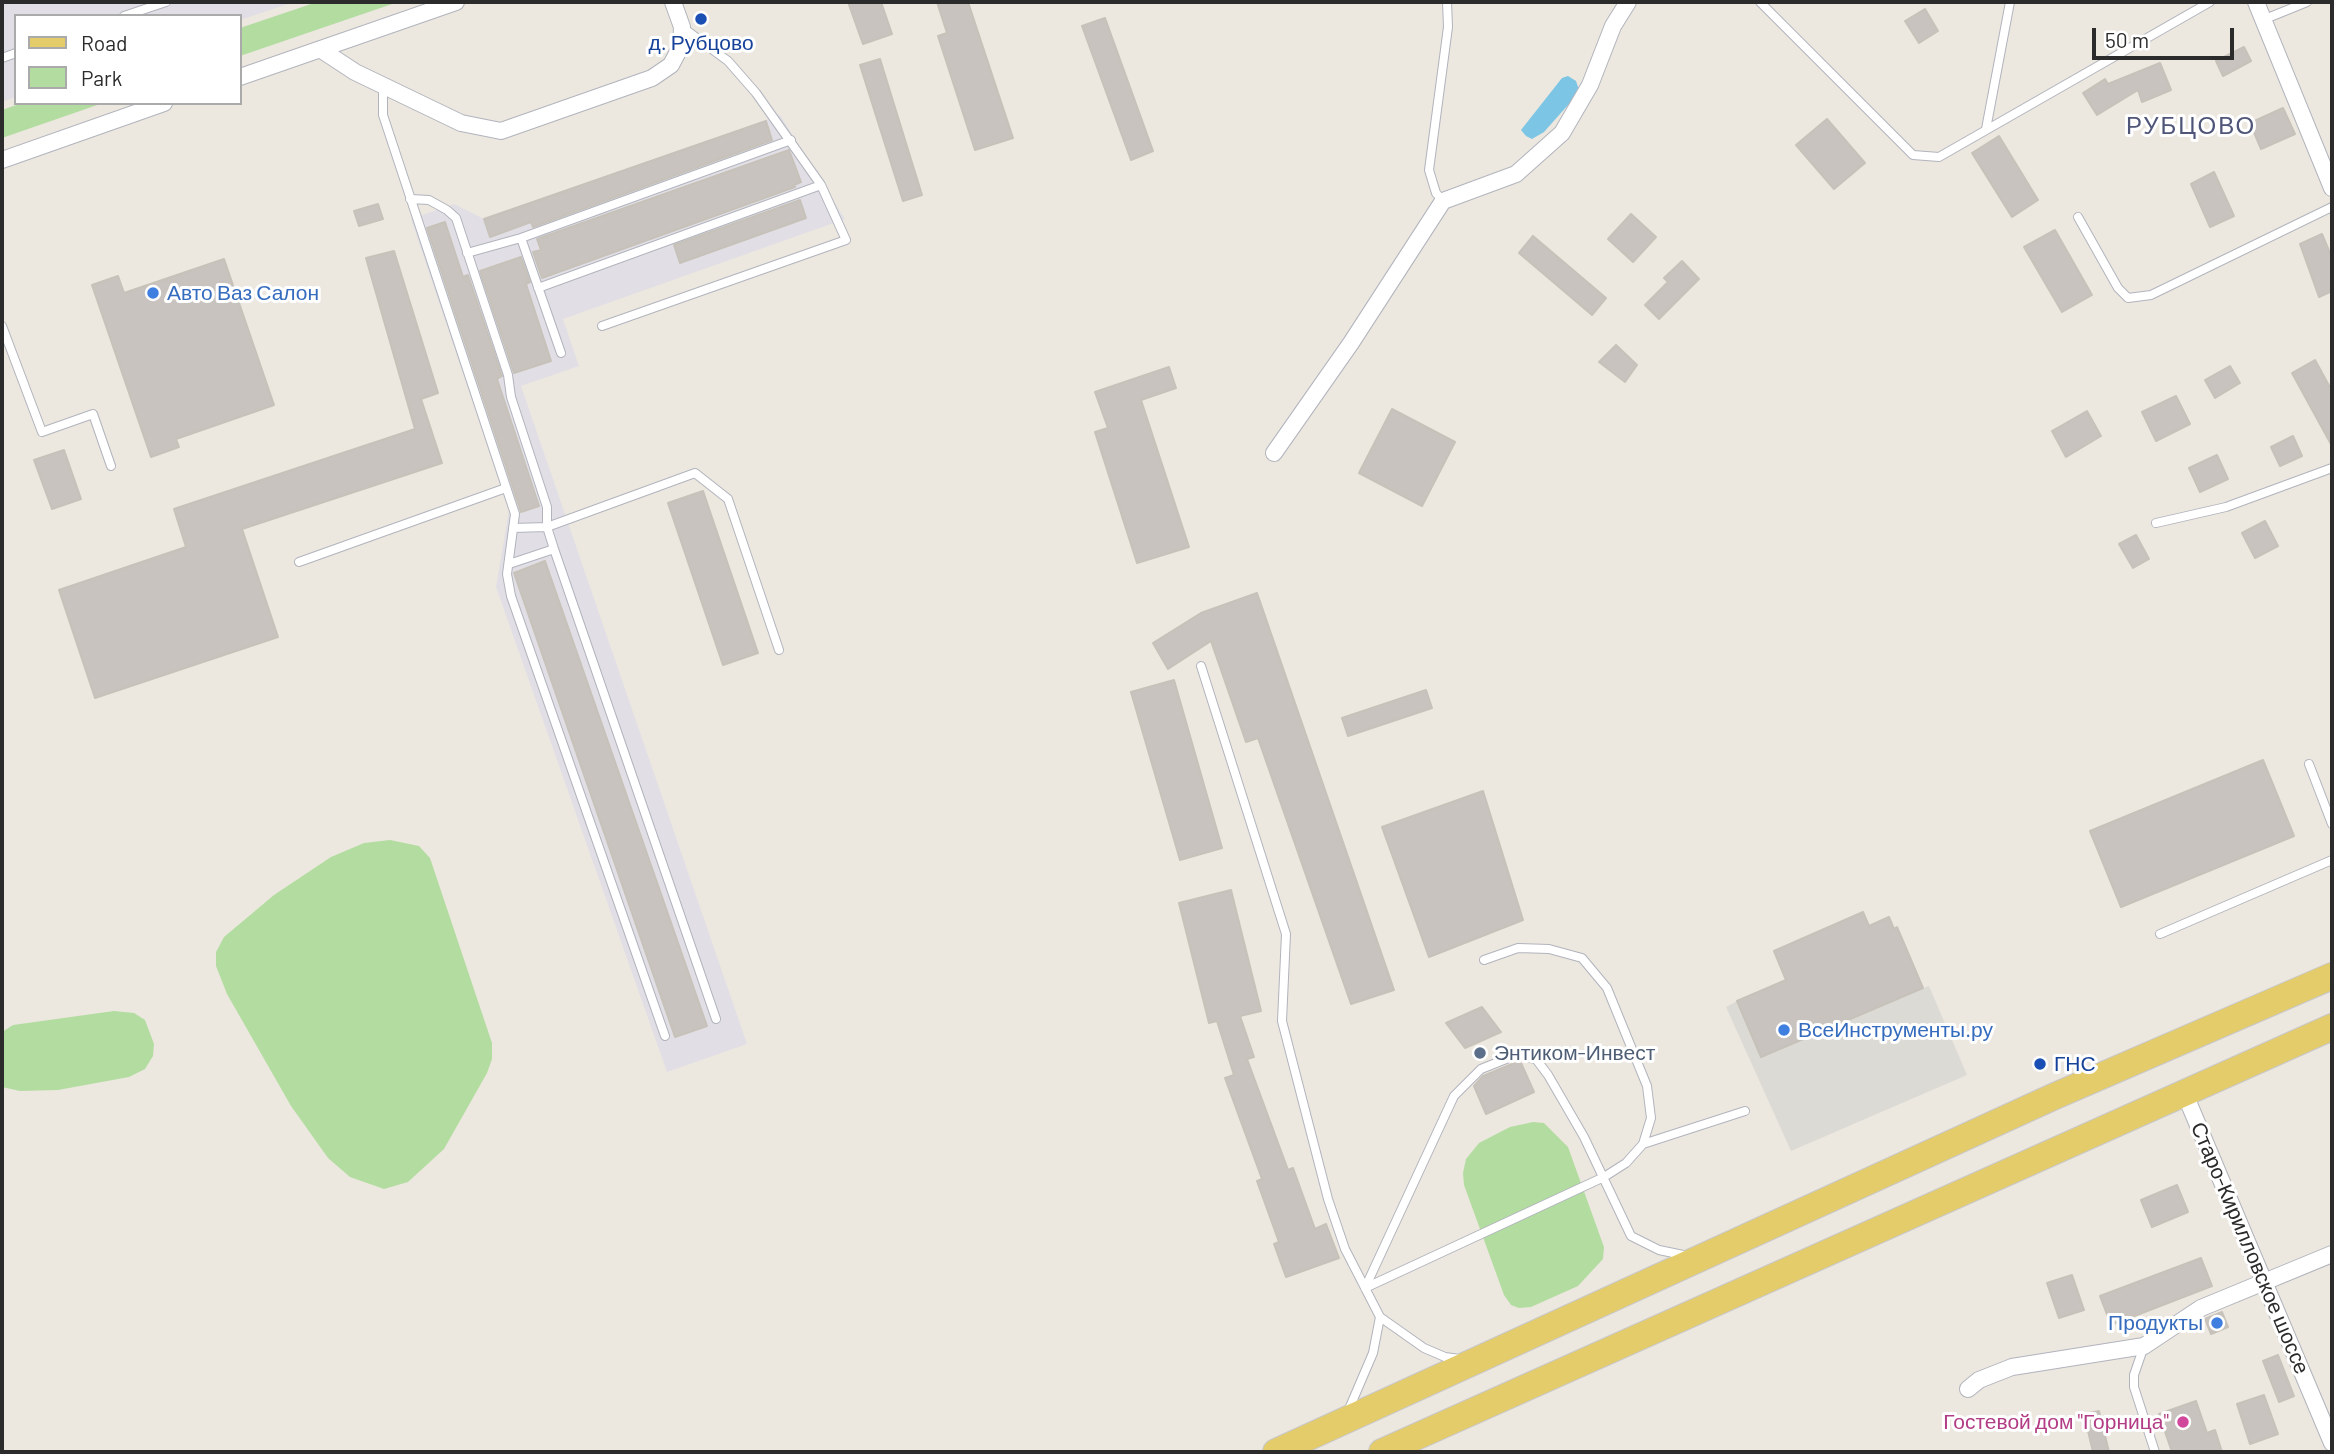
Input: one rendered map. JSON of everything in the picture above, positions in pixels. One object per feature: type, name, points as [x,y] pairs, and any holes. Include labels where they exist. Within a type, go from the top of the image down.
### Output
[{"type":"main road","points":[[1276,1452],[2055,1096],[2332,976]]},
{"type":"main road","points":[[1382,1452],[2332,1027]]},
{"type":"street","points":[[242,76],[456,2]]},
{"type":"street","points":[[320,49],[355,72],[461,123],[501,131],[652,78],[671,65],[681,46],[682,27],[673,2]]},
{"type":"street","points":[[1275,453],[1351,343],[1443,201],[1517,174],[1562,133],[1590,85],[1613,26],[1628,2]]},
{"type":"street","points":[[2256,2],[2332,188]]},
{"type":"street","points":[[2,160],[158,105]]},
{"type":"street","name":"Старо-Кирилловское шоссе","points":[[2183,1092],[2332,1443]]},
{"type":"street","points":[[1968,1390],[1979,1380],[2012,1367],[2144,1346],[2201,1308],[2332,1254]]},
{"type":"lane","points":[[130,14],[166,2]]},
{"type":"lane","points":[[1443,201],[1436,193],[1429,170],[1448,27],[1447,2]]},
{"type":"lane","points":[[1760,2],[1913,155],[1939,157],[2210,2]]},
{"type":"lane","points":[[1986,129],[2010,2]]},
{"type":"lane","points":[[2265,19],[2307,2]]},
{"type":"lane","points":[[602,326],[846,240],[821,185],[756,93],[728,61],[682,27]]},
{"type":"lane","points":[[383,86],[383,115],[515,514],[509,564],[512,596],[665,1036]]},
{"type":"lane","points":[[467,253],[520,238],[791,140]]},
{"type":"lane","points":[[538,288],[821,185]]},
{"type":"lane","points":[[410,199],[429,200],[456,218],[509,375],[511,397],[547,507],[547,527],[554,549],[716,1019]]},
{"type":"lane","points":[[2078,218],[2118,288],[2128,298],[2151,295],[2332,207]]},
{"type":"lane","points":[[520,238],[561,353]]},
{"type":"lane","points":[[2,326],[42,432],[93,414],[111,466]]},
{"type":"lane","points":[[2156,523],[2226,507],[2332,468]]},
{"type":"lane","points":[[513,528],[547,527],[695,473],[728,499],[779,650]]},
{"type":"lane","points":[[299,562],[506,488]]},
{"type":"lane","points":[[509,564],[554,549]]},
{"type":"lane","points":[[1201,666],[1286,934],[1282,1021],[1328,1199],[1345,1249],[1380,1317],[1424,1348],[1445,1357],[1475,1361]]},
{"type":"lane","points":[[2309,764],[2332,824]]},
{"type":"lane","points":[[2160,934],[2332,860]]},
{"type":"lane","points":[[1365,1288],[1604,1177],[1626,1163],[1643,1144],[1651,1118],[1647,1086],[1607,988],[1582,958],[1549,949],[1518,948],[1484,960]]},
{"type":"lane","points":[[1365,1288],[1454,1096],[1481,1069],[1516,1055],[1536,1059],[1566,1104],[1631,1236],[1659,1250],[1701,1258]]},
{"type":"lane","points":[[1643,1144],[1745,1111]]},
{"type":"lane","points":[[1341,1423],[1362,1382],[1380,1317]]},
{"type":"lane","points":[[2144,1346],[2134,1375],[2134,1387],[2155,1452]]},
{"type":"shaded area","points":[[2,2],[294,2],[242,19],[242,14],[14,14],[14,98],[2,102]]},
{"type":"shaded area","points":[[780,115],[845,219],[563,319],[579,366],[521,386],[747,1044],[667,1072],[496,587],[509,511],[411,219],[454,204],[484,219]]},
{"type":"shaded area","points":[[1929,986],[1967,1075],[1791,1151],[1726,1007],[1737,1001],[1762,1057]]},
{"type":"green space","points":[[317,2],[398,2],[242,55],[242,27]]},
{"type":"green space","points":[[16,105],[97,105],[2,138],[2,110]]},
{"type":"green space","points":[[390,840],[419,846],[430,858],[492,1043],[492,1059],[487,1073],[444,1149],[408,1182],[384,1189],[350,1177],[328,1158],[291,1106],[227,994],[216,966],[216,952],[224,937],[274,895],[331,857],[364,843]]},
{"type":"green space","points":[[114,1011],[134,1013],[145,1020],[154,1044],[153,1056],[145,1069],[129,1077],[58,1090],[20,1091],[2,1087],[2,1032],[13,1025]]},
{"type":"green space","points":[[1533,1122],[1544,1123],[1568,1147],[1604,1247],[1603,1259],[1578,1286],[1531,1307],[1519,1308],[1511,1305],[1504,1295],[1464,1185],[1463,1173],[1466,1159],[1479,1143],[1510,1127]]},
{"type":"water","points":[[1568,76],[1576,81],[1579,90],[1576,96],[1544,132],[1532,139],[1526,136],[1521,130],[1562,78]]},
{"type":"building","points":[[848,2],[881,2],[892,34],[863,44]]},
{"type":"building","points":[[937,2],[968,2],[1013,138],[975,150],[938,36],[947,33]]},
{"type":"building","points":[[1925,9],[1938,31],[1919,43],[1905,21]]},
{"type":"building","points":[[1105,18],[1153,151],[1131,160],[1082,26]]},
{"type":"building","points":[[2244,47],[2251,61],[2223,76],[2216,61]]},
{"type":"building","points":[[880,59],[922,195],[903,201],[860,65]]},
{"type":"building","points":[[2160,63],[2171,90],[2142,102],[2138,90],[2097,115],[2083,93],[2105,79],[2108,84]]},
{"type":"building","points":[[2283,108],[2295,134],[2261,149],[2250,123]]},
{"type":"building","points":[[1827,119],[1865,163],[1834,189],[1796,145]]},
{"type":"building","points":[[766,121],[772,140],[533,227],[531,222],[490,237],[484,219]]},
{"type":"building","points":[[1999,136],[2038,200],[2012,217],[1972,153]]},
{"type":"building","points":[[789,150],[801,182],[794,185],[795,187],[542,278],[533,252],[541,250],[537,239]]},
{"type":"building","points":[[2214,172],[2234,216],[2210,227],[2191,184]]},
{"type":"building","points":[[800,200],[806,218],[680,263],[674,245]]},
{"type":"building","points":[[378,204],[383,219],[359,226],[354,211]]},
{"type":"building","points":[[1631,214],[1656,237],[1633,262],[1608,239]]},
{"type":"building","points":[[445,222],[463,277],[468,275],[502,376],[497,379],[539,506],[521,512],[427,228]]},
{"type":"building","points":[[2055,230],[2092,295],[2062,312],[2024,247]]},
{"type":"building","points":[[2322,234],[2332,258],[2332,291],[2319,297],[2300,244]]},
{"type":"building","points":[[1533,236],[1606,298],[1592,315],[1519,253]]},
{"type":"building","points":[[394,251],[438,393],[421,399],[442,463],[242,529],[278,637],[95,698],[59,590],[186,547],[174,509],[415,429],[366,258]]},
{"type":"building","points":[[521,257],[530,282],[526,284],[551,361],[514,373],[480,271]]},
{"type":"building","points":[[224,259],[274,405],[176,439],[179,447],[151,457],[92,285],[118,276],[124,293]]},
{"type":"building","points":[[1682,261],[1699,279],[1659,319],[1645,305],[1668,282],[1664,278]]},
{"type":"building","points":[[1616,345],[1637,365],[1625,382],[1599,362]]},
{"type":"building","points":[[2315,360],[2332,391],[2332,446],[2292,373]]},
{"type":"building","points":[[2230,366],[2240,383],[2215,398],[2205,380]]},
{"type":"building","points":[[1169,367],[1176,388],[1141,400],[1189,547],[1137,563],[1095,432],[1108,428],[1095,392]]},
{"type":"building","points":[[2176,396],[2190,424],[2156,441],[2142,412]]},
{"type":"building","points":[[1392,409],[1455,442],[1422,506],[1359,473]]},
{"type":"building","points":[[2087,411],[2101,436],[2066,457],[2052,431]]},
{"type":"building","points":[[2293,436],[2302,456],[2280,466],[2271,447]]},
{"type":"building","points":[[64,450],[81,499],[52,509],[34,460]]},
{"type":"building","points":[[2217,455],[2228,479],[2200,492],[2189,468]]},
{"type":"building","points":[[703,491],[758,653],[723,665],[668,503]]},
{"type":"building","points":[[2265,521],[2278,546],[2255,558],[2242,533]]},
{"type":"building","points":[[2136,535],[2149,559],[2133,568],[2119,544]]},
{"type":"building","points":[[545,561],[707,1026],[675,1037],[514,573]]},
{"type":"building","points":[[1257,593],[1394,990],[1351,1004],[1258,738],[1246,742],[1211,641],[1168,669],[1153,643],[1201,613]]},
{"type":"building","points":[[1174,680],[1222,848],[1180,860],[1131,692]]},
{"type":"building","points":[[1426,690],[1432,708],[1348,736],[1342,718]]},
{"type":"building","points":[[2263,760],[2294,836],[2121,907],[2090,831]]},
{"type":"building","points":[[1483,791],[1523,920],[1429,957],[1382,827]]},
{"type":"building","points":[[1231,890],[1261,1011],[1240,1016],[1254,1057],[1247,1059],[1288,1170],[1293,1168],[1315,1229],[1326,1224],[1339,1258],[1286,1277],[1274,1244],[1279,1242],[1257,1181],[1262,1179],[1225,1078],[1234,1075],[1217,1021],[1209,1023],[1179,903]]},
{"type":"building","points":[[1863,912],[1869,926],[1889,917],[1894,929],[1897,927],[1923,988],[1761,1057],[1737,1001],[1786,980],[1774,951]]},
{"type":"building","points":[[1482,1007],[1501,1032],[1465,1048],[1446,1023]]},
{"type":"building","points":[[1517,1062],[1521,1063],[1534,1092],[1486,1114],[1474,1086],[1483,1076]]},
{"type":"building","points":[[2177,1185],[2188,1212],[2152,1227],[2141,1200]]},
{"type":"building","points":[[2201,1258],[2212,1286],[2111,1325],[2100,1296]]},
{"type":"building","points":[[2072,1275],[2084,1310],[2059,1318],[2047,1283]]},
{"type":"building","name":"Продукты","points":[[2222,1312],[2228,1327],[2211,1334],[2205,1319]]},
{"type":"building","points":[[2278,1355],[2294,1396],[2279,1402],[2263,1361]]},
{"type":"building","points":[[2264,1395],[2278,1434],[2250,1444],[2237,1404]]},
{"type":"building","name":"Гостевой дом \"Горница\"","points":[[2196,1401],[2207,1433],[2215,1430],[2222,1452],[2172,1452],[2159,1414]]},
{"type":"building","points":[[2099,1411],[2109,1452],[2093,1452],[2084,1414]]},
{"type":"place","name":"д. Рубцово","points":[[701,19]]},
{"type":"place","name":"Авто Ваз Салон","points":[[153,293]]},
{"type":"place","name":"ВсеИнструменты.ру","points":[[1784,1030]]},
{"type":"place","name":"Энтиком-Инвест","points":[[1480,1053]]},
{"type":"place","name":"ГНС","points":[[2040,1064]]},
{"type":"place","name":"Продукты","points":[[2217,1323]]},
{"type":"place","name":"Гостевой дом \"Горница\"","points":[[2183,1422]]},
{"type":"district","name":"РУБЦОВО","points":[[2191,126]]}]
